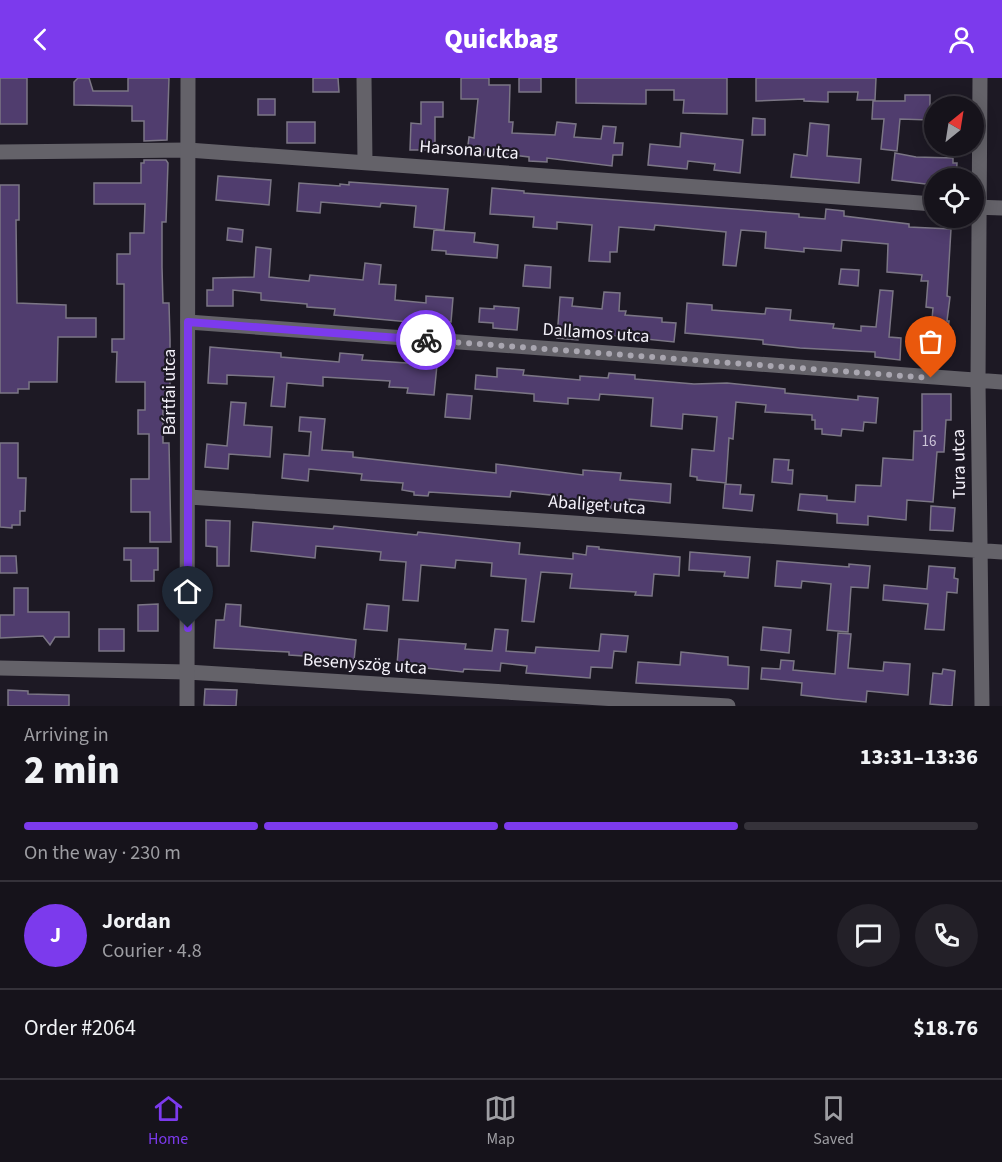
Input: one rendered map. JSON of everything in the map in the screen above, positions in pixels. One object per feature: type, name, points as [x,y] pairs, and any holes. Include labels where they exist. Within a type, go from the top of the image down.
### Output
[{"type":"street","name":"Bártfai utca","points":[[187,706],[188,78]]},
{"type":"street","points":[[364,78],[365,162]]},
{"type":"street","name":"Tura utca","points":[[977,168],[980,78]]},
{"type":"street","name":"Harsona utca","points":[[0,152],[188,150],[924,203]]},
{"type":"street","points":[[984,207],[1002,208]]},
{"type":"street","name":"Tura utca","points":[[976,228],[982,706]]},
{"type":"street","name":"Dallamos utca","points":[[188,322],[1002,382]]},
{"type":"street","name":"Abaliget utca","points":[[189,497],[1002,552]]},
{"type":"street","name":"Besenyszög utca","points":[[0,668],[187,672],[728,706]]},
{"type":"building","points":[[0,78],[27,78],[27,124],[0,124]]},
{"type":"building","points":[[78,78],[89,78],[93,91],[128,91],[128,78],[169,78],[167,140],[144,141],[144,121],[132,121],[132,106],[74,105],[74,82]]},
{"type":"building","points":[[313,78],[338,78],[339,92],[313,92]]},
{"type":"building","points":[[461,78],[489,78],[489,85],[510,85],[509,122],[513,122],[512,133],[555,135],[557,122],[576,124],[574,137],[601,139],[603,126],[616,127],[614,143],[623,143],[622,155],[613,155],[612,166],[547,158],[547,162],[529,161],[529,157],[485,152],[484,155],[467,153],[469,137],[474,138],[478,99],[461,99]]},
{"type":"building","points":[[519,78],[541,78],[541,92],[519,92]]},
{"type":"building","points":[[576,78],[727,78],[727,114],[683,113],[684,100],[674,100],[674,90],[646,90],[646,104],[576,103]]},
{"type":"building","points":[[756,78],[876,78],[875,100],[857,100],[858,92],[828,92],[828,102],[804,101],[804,99],[756,101]]},
{"type":"building","points":[[905,95],[930,95],[924,96],[924,120],[900,119],[897,151],[881,149],[884,119],[872,119],[873,101],[905,101]]},
{"type":"building","points":[[258,99],[275,99],[275,115],[258,115]]},
{"type":"building","points":[[421,102],[443,102],[443,117],[435,117],[435,150],[410,150],[411,123],[421,124]]},
{"type":"building","points":[[753,118],[765,119],[765,135],[752,135]]},
{"type":"building","points":[[287,122],[315,122],[315,143],[287,143]]},
{"type":"building","points":[[810,123],[829,125],[827,156],[861,159],[859,183],[791,177],[794,154],[807,156]]},
{"type":"building","points":[[681,133],[743,140],[740,173],[714,170],[715,164],[688,161],[687,169],[648,165],[650,144],[680,147]]},
{"type":"building","points":[[895,153],[916,157],[953,158],[953,163],[957,163],[957,168],[924,168],[924,184],[892,180]]},
{"type":"building","points":[[144,160],[166,160],[168,163],[166,222],[162,222],[162,267],[163,303],[169,303],[170,400],[163,400],[163,443],[169,443],[171,542],[150,542],[150,512],[131,512],[131,479],[149,479],[149,434],[138,434],[138,410],[145,410],[145,382],[116,382],[117,352],[112,352],[112,339],[124,339],[124,284],[117,284],[117,254],[130,254],[130,233],[144,233],[145,204],[94,204],[94,183],[141,183],[141,163],[144,163]]},
{"type":"building","points":[[218,176],[271,180],[269,205],[216,200]]},
{"type":"building","points":[[349,182],[448,189],[444,230],[414,227],[416,206],[381,203],[380,207],[321,202],[320,213],[297,211],[299,183],[340,186],[340,184],[349,185]]},
{"type":"building","points":[[0,185],[19,185],[19,220],[16,220],[17,303],[66,305],[66,318],[96,318],[96,337],[58,337],[57,382],[29,382],[29,389],[18,389],[18,393],[0,393]]},
{"type":"building","points":[[492,188],[524,191],[524,193],[799,214],[799,217],[825,219],[826,209],[844,211],[844,216],[909,224],[909,227],[951,229],[947,296],[950,297],[947,321],[949,321],[948,331],[953,331],[951,354],[929,353],[933,308],[926,307],[928,281],[921,281],[922,275],[887,272],[888,244],[842,240],[841,251],[804,248],[804,252],[765,248],[766,232],[741,230],[736,266],[723,265],[726,232],[655,225],[654,230],[619,227],[617,252],[610,252],[610,262],[589,261],[592,225],[557,222],[557,229],[533,227],[534,217],[490,214]]},
{"type":"building","points":[[228,228],[243,230],[242,242],[227,240]]},
{"type":"building","points":[[434,230],[475,233],[474,242],[498,245],[497,258],[446,254],[446,251],[432,250]]},
{"type":"building","points":[[256,247],[271,249],[269,277],[309,281],[310,275],[363,280],[365,263],[381,265],[379,284],[396,285],[395,300],[426,303],[426,296],[453,298],[451,322],[409,318],[409,322],[334,315],[335,309],[261,300],[261,293],[233,290],[233,306],[207,306],[207,290],[213,290],[213,278],[254,277]]},
{"type":"building","points":[[525,265],[551,267],[550,288],[523,286]]},
{"type":"building","points":[[841,269],[859,270],[858,286],[839,284]]},
{"type":"building","points":[[880,290],[893,291],[889,337],[901,338],[900,360],[875,357],[875,352],[800,348],[763,344],[763,340],[685,333],[687,303],[712,305],[712,310],[765,314],[766,308],[791,310],[790,320],[834,324],[833,328],[861,331],[861,326],[876,327]]},
{"type":"building","points":[[604,292],[620,293],[619,311],[626,311],[625,315],[662,318],[662,322],[676,323],[674,342],[579,332],[578,340],[557,338],[560,297],[573,298],[572,306],[602,309]]},
{"type":"building","points":[[494,306],[519,308],[517,330],[493,328],[493,323],[479,322],[480,308],[494,309]]},
{"type":"building","points":[[210,347],[281,353],[281,357],[339,362],[340,353],[363,355],[362,360],[437,365],[434,395],[407,393],[408,388],[389,387],[390,381],[323,377],[323,386],[287,383],[285,407],[271,406],[274,377],[227,375],[227,384],[208,383]]},
{"type":"building","points":[[497,368],[524,370],[523,375],[580,380],[580,376],[608,378],[609,373],[635,375],[635,379],[694,384],[727,383],[785,389],[785,393],[858,400],[858,396],[878,398],[876,423],[864,422],[863,431],[842,429],[841,436],[822,434],[822,429],[815,429],[815,420],[812,420],[812,415],[765,412],[766,405],[736,402],[733,439],[729,438],[726,483],[697,480],[697,477],[690,476],[692,449],[714,451],[717,417],[683,414],[682,429],[651,426],[653,398],[600,394],[599,400],[568,398],[568,404],[534,401],[534,394],[475,389],[476,375],[497,377]]},
{"type":"building","points":[[447,394],[472,396],[470,419],[445,417]]},
{"type":"building","points":[[922,394],[951,394],[951,420],[946,420],[944,452],[937,452],[933,502],[907,500],[906,520],[868,516],[868,525],[837,523],[837,514],[798,510],[800,494],[827,496],[827,500],[855,502],[856,485],[881,486],[883,458],[913,460],[914,431],[922,431]]},
{"type":"building","points":[[231,402],[246,403],[244,425],[272,427],[270,457],[229,454],[228,469],[205,467],[207,444],[227,446]]},
{"type":"building","points":[[300,417],[325,419],[322,450],[353,452],[353,457],[496,473],[496,464],[583,475],[583,470],[621,473],[620,480],[671,484],[670,503],[629,499],[629,509],[559,500],[560,496],[511,491],[510,497],[429,492],[428,496],[414,495],[414,492],[402,490],[403,483],[361,480],[362,474],[309,469],[308,481],[282,478],[284,454],[309,456],[311,432],[299,431]]},
{"type":"building","points":[[0,443],[18,443],[18,478],[26,478],[25,511],[20,511],[20,525],[12,525],[12,528],[0,527]]},
{"type":"building","points":[[774,459],[789,460],[788,470],[793,470],[792,484],[772,482]]},
{"type":"building","points":[[725,484],[741,485],[740,494],[754,495],[752,511],[723,508]]},
{"type":"building","points":[[931,506],[955,508],[953,531],[930,530]]},
{"type":"building","points":[[206,520],[230,521],[229,566],[217,566],[217,547],[206,546]]},
{"type":"building","points":[[253,522],[333,529],[334,526],[417,535],[418,532],[520,543],[519,554],[573,559],[573,553],[586,555],[587,546],[680,557],[679,576],[654,574],[652,596],[635,595],[636,592],[570,588],[572,574],[541,572],[534,622],[522,621],[526,579],[491,576],[492,563],[456,560],[455,568],[421,565],[418,601],[403,600],[406,562],[380,560],[381,552],[316,546],[315,558],[251,551]]},
{"type":"building","points":[[124,548],[158,548],[158,570],[154,570],[154,581],[131,581],[131,560],[124,560]]},
{"type":"building","points":[[690,552],[750,557],[748,578],[724,576],[725,572],[689,570]]},
{"type":"building","points":[[0,556],[16,556],[17,573],[0,573]]},
{"type":"building","points":[[777,561],[849,567],[849,564],[870,566],[868,588],[851,587],[848,632],[827,630],[831,584],[802,581],[801,588],[775,586]]},
{"type":"building","points":[[929,566],[955,568],[954,578],[958,579],[957,593],[947,592],[944,630],[925,629],[928,604],[883,600],[884,585],[927,589]]},
{"type":"building","points":[[14,588],[28,588],[28,612],[69,612],[69,637],[55,637],[50,645],[43,636],[0,638],[0,615],[14,615]]},
{"type":"building","points":[[158,604],[158,631],[138,631],[138,605]]},
{"type":"building","points":[[226,604],[241,605],[240,626],[356,640],[354,661],[334,659],[334,665],[318,664],[319,657],[289,655],[289,652],[214,648],[216,620],[224,620]]},
{"type":"building","points":[[367,604],[389,606],[387,631],[364,629]]},
{"type":"building","points":[[763,627],[791,630],[789,653],[761,650]]},
{"type":"building","points":[[99,629],[124,629],[124,651],[99,651]]},
{"type":"building","points":[[495,629],[508,630],[506,651],[535,653],[536,647],[599,651],[601,634],[628,636],[626,652],[614,651],[612,668],[591,667],[590,678],[526,673],[527,666],[501,663],[500,671],[464,669],[463,672],[397,665],[399,639],[466,644],[465,649],[492,651]]},
{"type":"building","points":[[838,633],[851,634],[848,668],[883,671],[884,662],[910,664],[908,695],[867,691],[866,702],[835,699],[801,695],[802,683],[761,679],[762,668],[780,669],[781,660],[794,661],[793,670],[835,674]]},
{"type":"building","points":[[681,652],[728,657],[728,665],[749,667],[748,689],[636,683],[638,662],[680,665]]},
{"type":"building","points":[[943,669],[955,671],[952,706],[930,704],[933,673],[942,674]]},
{"type":"building","points":[[205,689],[237,690],[236,706],[204,705]]},
{"type":"building","points":[[8,690],[28,691],[28,694],[69,695],[69,706],[8,706]]},
{"type":"way so far","points":[[426,340],[931,378]]},
{"type":"route","points":[[188,628],[188,322],[426,340]]}]
